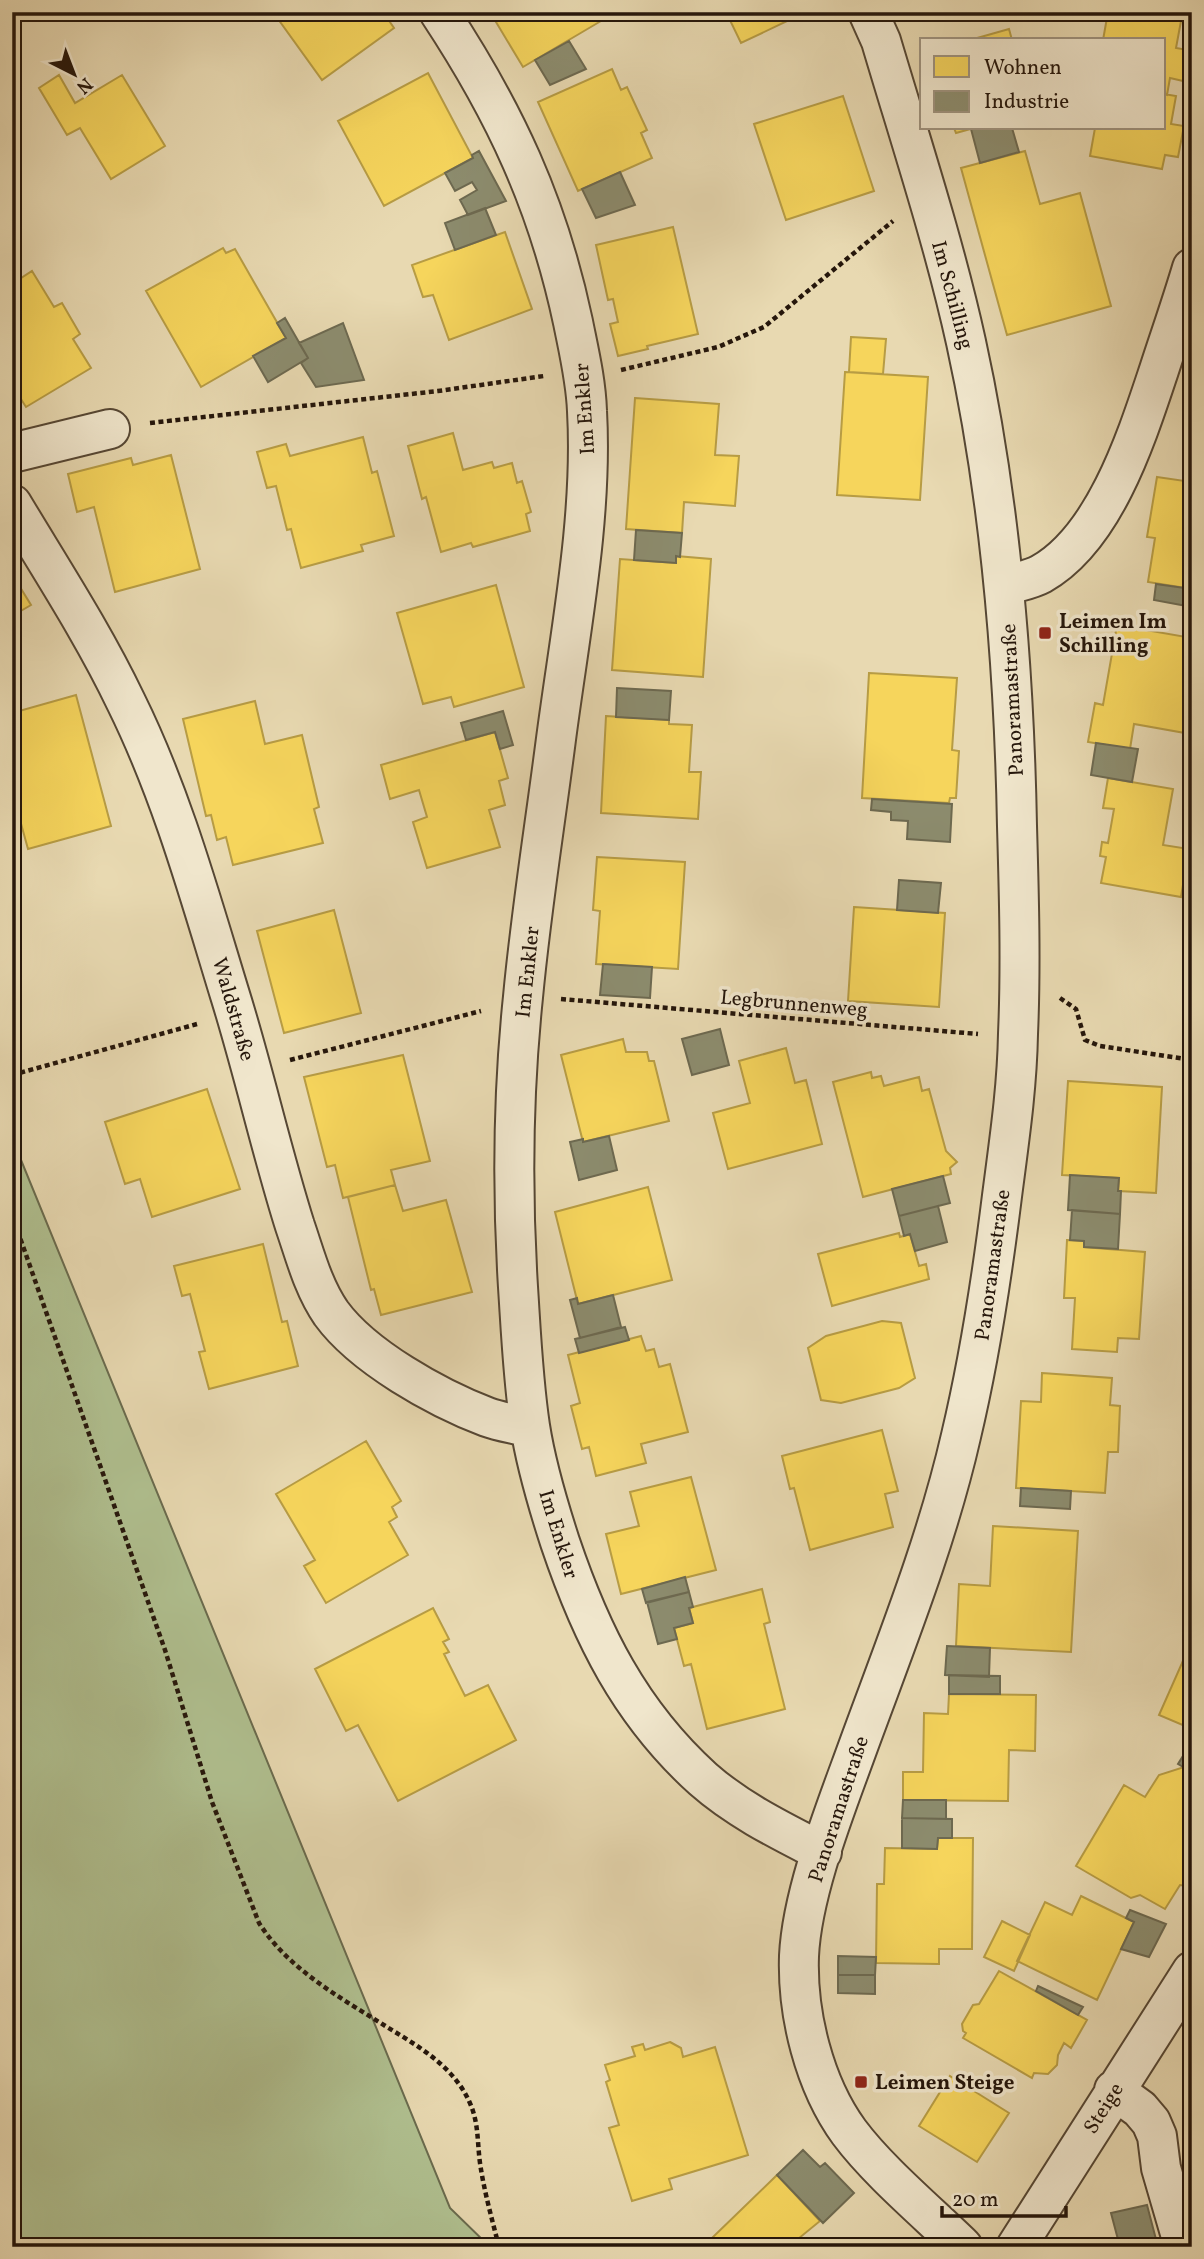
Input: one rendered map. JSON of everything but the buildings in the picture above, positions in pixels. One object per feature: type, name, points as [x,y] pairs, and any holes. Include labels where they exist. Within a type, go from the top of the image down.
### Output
[{"type":"street","name":"Im Enkler","points":[[439,12],[515,143],[540,203],[601,370],[587,407],[589,455],[581,551],[522,998],[513,1210],[530,1428],[549,1508],[574,1583],[600,1645],[632,1698],[665,1740],[719,1792],[745,1811],[822,1852]]},
{"type":"street","name":"Im Schilling","points":[[868,12],[881,41],[966,340],[988,461],[1005,586]]},
{"type":"street","points":[[1005,586],[1040,575],[1064,556],[1089,527],[1109,497],[1137,435],[1192,268]]},
{"type":"street","points":[[12,453],[110,429]]},
{"type":"street","name":"Waldstraße","points":[[12,504],[127,702],[152,762],[190,864],[251,1069],[285,1196],[321,1297],[332,1314],[365,1349],[396,1370],[488,1417],[530,1428]]},
{"type":"street","name":"Panoramastraße","points":[[963,2247],[850,2134],[835,2111],[818,2069],[802,2002],[799,1954],[808,1903],[839,1799],[929,1552],[960,1440],[988,1310],[1013,1114],[1018,1037],[1016,732],[1005,586]]},
{"type":"street","name":"Steige","points":[[1016,2247],[1192,1971]]},
{"type":"street","points":[[1114,2090],[1140,2109],[1151,2122],[1157,2136],[1161,2168],[1184,2247]]},
{"type":"path","points":[[194,418],[601,370],[718,347],[764,327],[785,312],[926,193]]},
{"type":"path","points":[[251,1069],[495,1008],[522,998]]},
{"type":"path","points":[[1060,998],[1076,1009],[1085,1040],[1100,1046],[1192,1060]]},
{"type":"path","name":"Legbrunnenweg","points":[[568,999],[1018,1037]]},
{"type":"path","points":[[12,1075],[151,1036]]},
{"type":"path","points":[[12,1215],[165,1650],[212,1802],[251,1903],[268,1937],[288,1958],[331,1993],[422,2049],[455,2080],[468,2098],[477,2121],[479,2161],[499,2247]]},
{"type":"green space","points":[[12,1138],[450,2208],[490,2247],[12,2247]]},
{"type":"place","name":"Leimen Im Schilling","points":[[1045,633]]},
{"type":"place","name":"Leimen Steige","points":[[861,2082]]}]
